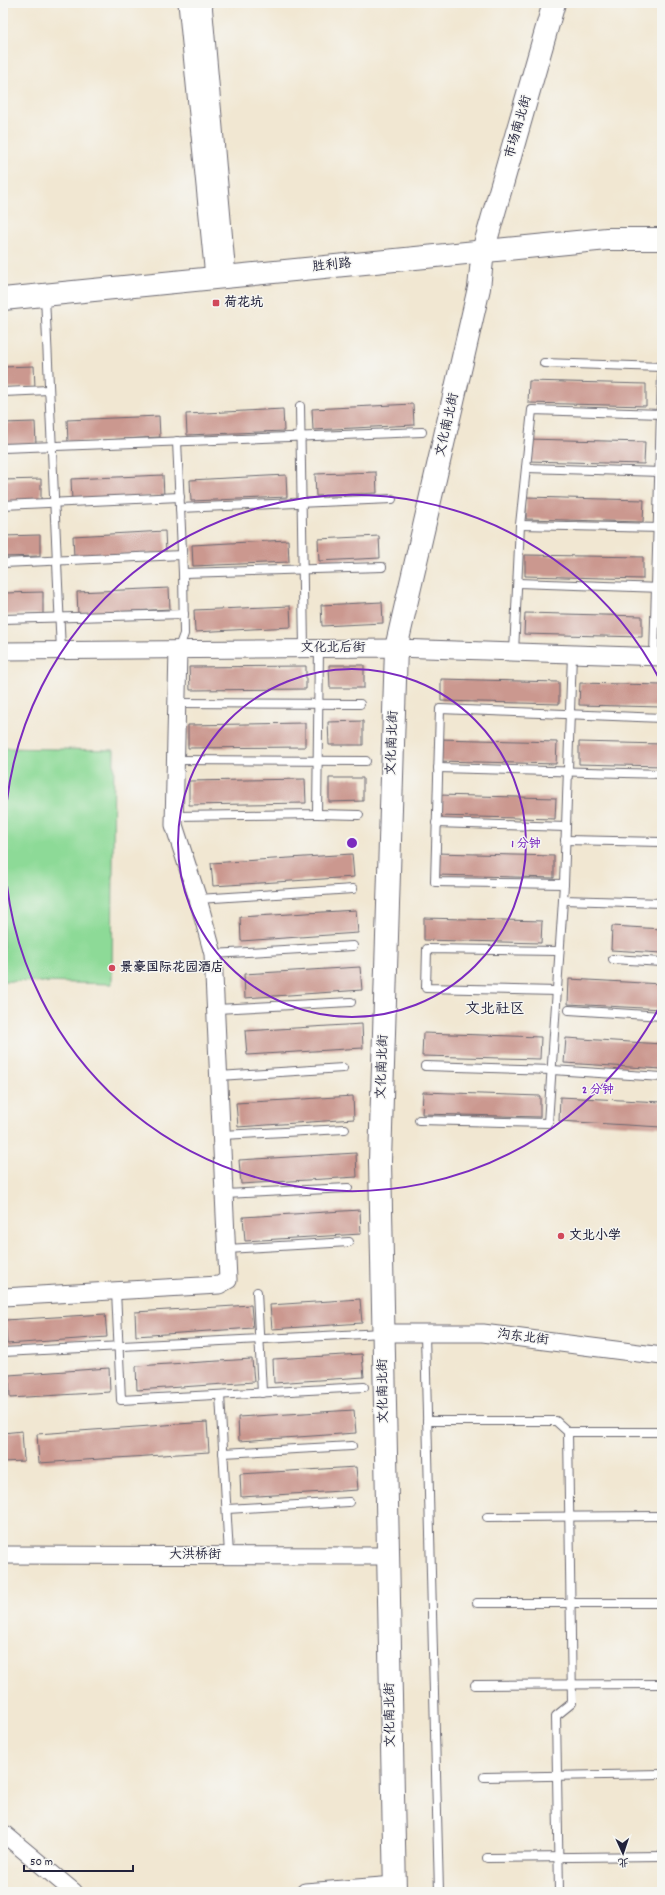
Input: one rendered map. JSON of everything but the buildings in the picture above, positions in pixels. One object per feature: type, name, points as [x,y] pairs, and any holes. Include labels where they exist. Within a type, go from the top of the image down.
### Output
[{"type":"street","points":[[188,3],[221,277]]},
{"type":"street","points":[[203,3],[221,277]]},
{"type":"street","name":"市场南北街","points":[[483,251],[554,3]]},
{"type":"street","name":"胜利路","points":[[3,300],[607,238],[662,239]]},
{"type":"street","name":"文化南北街","points":[[395,1889],[382,1333],[380,1161],[396,648],[479,288],[483,251]]},
{"type":"street","name":"文化北后街","points":[[3,651],[396,648],[658,657]]},
{"type":"street","points":[[3,1297],[219,1285],[228,1280],[214,954],[174,825],[178,650]]},
{"type":"street","name":"沟东北街","points":[[382,1333],[482,1333],[662,1356]]},
{"type":"street","name":"大洪桥街","points":[[3,1555],[388,1556]]},
{"type":"street","points":[[3,1833],[74,1892]]},
{"type":"street","points":[[305,1892],[395,1889]]},
{"type":"lane","points":[[46,295],[60,650]]},
{"type":"lane","points":[[544,363],[662,367]]},
{"type":"lane","points":[[658,657],[662,375]]},
{"type":"lane","points":[[3,392],[50,390]]},
{"type":"lane","points":[[300,406],[303,569],[319,705],[317,814]]},
{"type":"lane","points":[[514,652],[520,525],[532,410],[661,414]]},
{"type":"lane","points":[[3,448],[422,432]]},
{"type":"lane","points":[[177,441],[184,614],[184,634],[178,650]]},
{"type":"lane","points":[[526,468],[661,472]]},
{"type":"lane","points":[[3,505],[180,497]]},
{"type":"lane","points":[[180,508],[392,500]]},
{"type":"lane","points":[[520,525],[660,528]]},
{"type":"lane","points":[[3,563],[182,555]]},
{"type":"lane","points":[[183,573],[382,567]]},
{"type":"lane","points":[[518,583],[659,588]]},
{"type":"lane","points":[[3,619],[184,614]]},
{"type":"lane","points":[[419,1120],[548,1123],[564,884],[572,654]]},
{"type":"lane","points":[[177,703],[319,705],[360,704]]},
{"type":"lane","points":[[564,884],[435,882],[440,709],[662,718]]},
{"type":"lane","points":[[176,760],[366,761]]},
{"type":"lane","points":[[438,768],[662,774]]},
{"type":"lane","points":[[175,816],[358,814]]},
{"type":"lane","points":[[436,823],[566,827]]},
{"type":"lane","points":[[565,840],[662,842]]},
{"type":"lane","points":[[198,899],[353,889]]},
{"type":"lane","points":[[563,900],[662,903]]},
{"type":"lane","points":[[214,954],[353,946]]},
{"type":"lane","points":[[556,991],[426,988],[427,949],[559,951]]},
{"type":"lane","points":[[613,959],[662,962]]},
{"type":"lane","points":[[216,1009],[351,1002]]},
{"type":"lane","points":[[569,1010],[662,1016]]},
{"type":"lane","points":[[425,1066],[552,1070],[662,1077]]},
{"type":"lane","points":[[219,1076],[343,1068]]},
{"type":"lane","points":[[222,1135],[344,1129]]},
{"type":"lane","points":[[224,1194],[348,1188]]},
{"type":"lane","points":[[227,1248],[349,1242]]},
{"type":"lane","points":[[116,1291],[121,1400],[364,1387]]},
{"type":"lane","points":[[257,1292],[262,1393]]},
{"type":"lane","points":[[3,1352],[382,1333]]},
{"type":"lane","points":[[425,1334],[439,1892]]},
{"type":"lane","points":[[220,1395],[230,1555]]},
{"type":"lane","points":[[427,1421],[556,1421],[568,1432],[662,1432]]},
{"type":"lane","points":[[559,1892],[556,1716],[572,1703],[568,1432]]},
{"type":"lane","points":[[223,1453],[352,1446]]},
{"type":"lane","points":[[227,1509],[349,1502]]},
{"type":"lane","points":[[487,1517],[662,1516]]},
{"type":"lane","points":[[477,1603],[662,1603]]},
{"type":"lane","points":[[475,1685],[662,1684]]},
{"type":"lane","points":[[484,1777],[662,1774]]},
{"type":"lane","points":[[487,1858],[662,1856]]},
{"type":"green space","points":[[3,748],[114,750],[112,984],[3,981]]},
{"type":"place","name":"荷花坑","points":[[216,303]]},
{"type":"place","name":"景豪国际花园酒店","points":[[112,968]]},
{"type":"place","name":"文北小学","points":[[561,1236]]},
{"type":"district","name":"文北社区","points":[[495,1010]]}]
